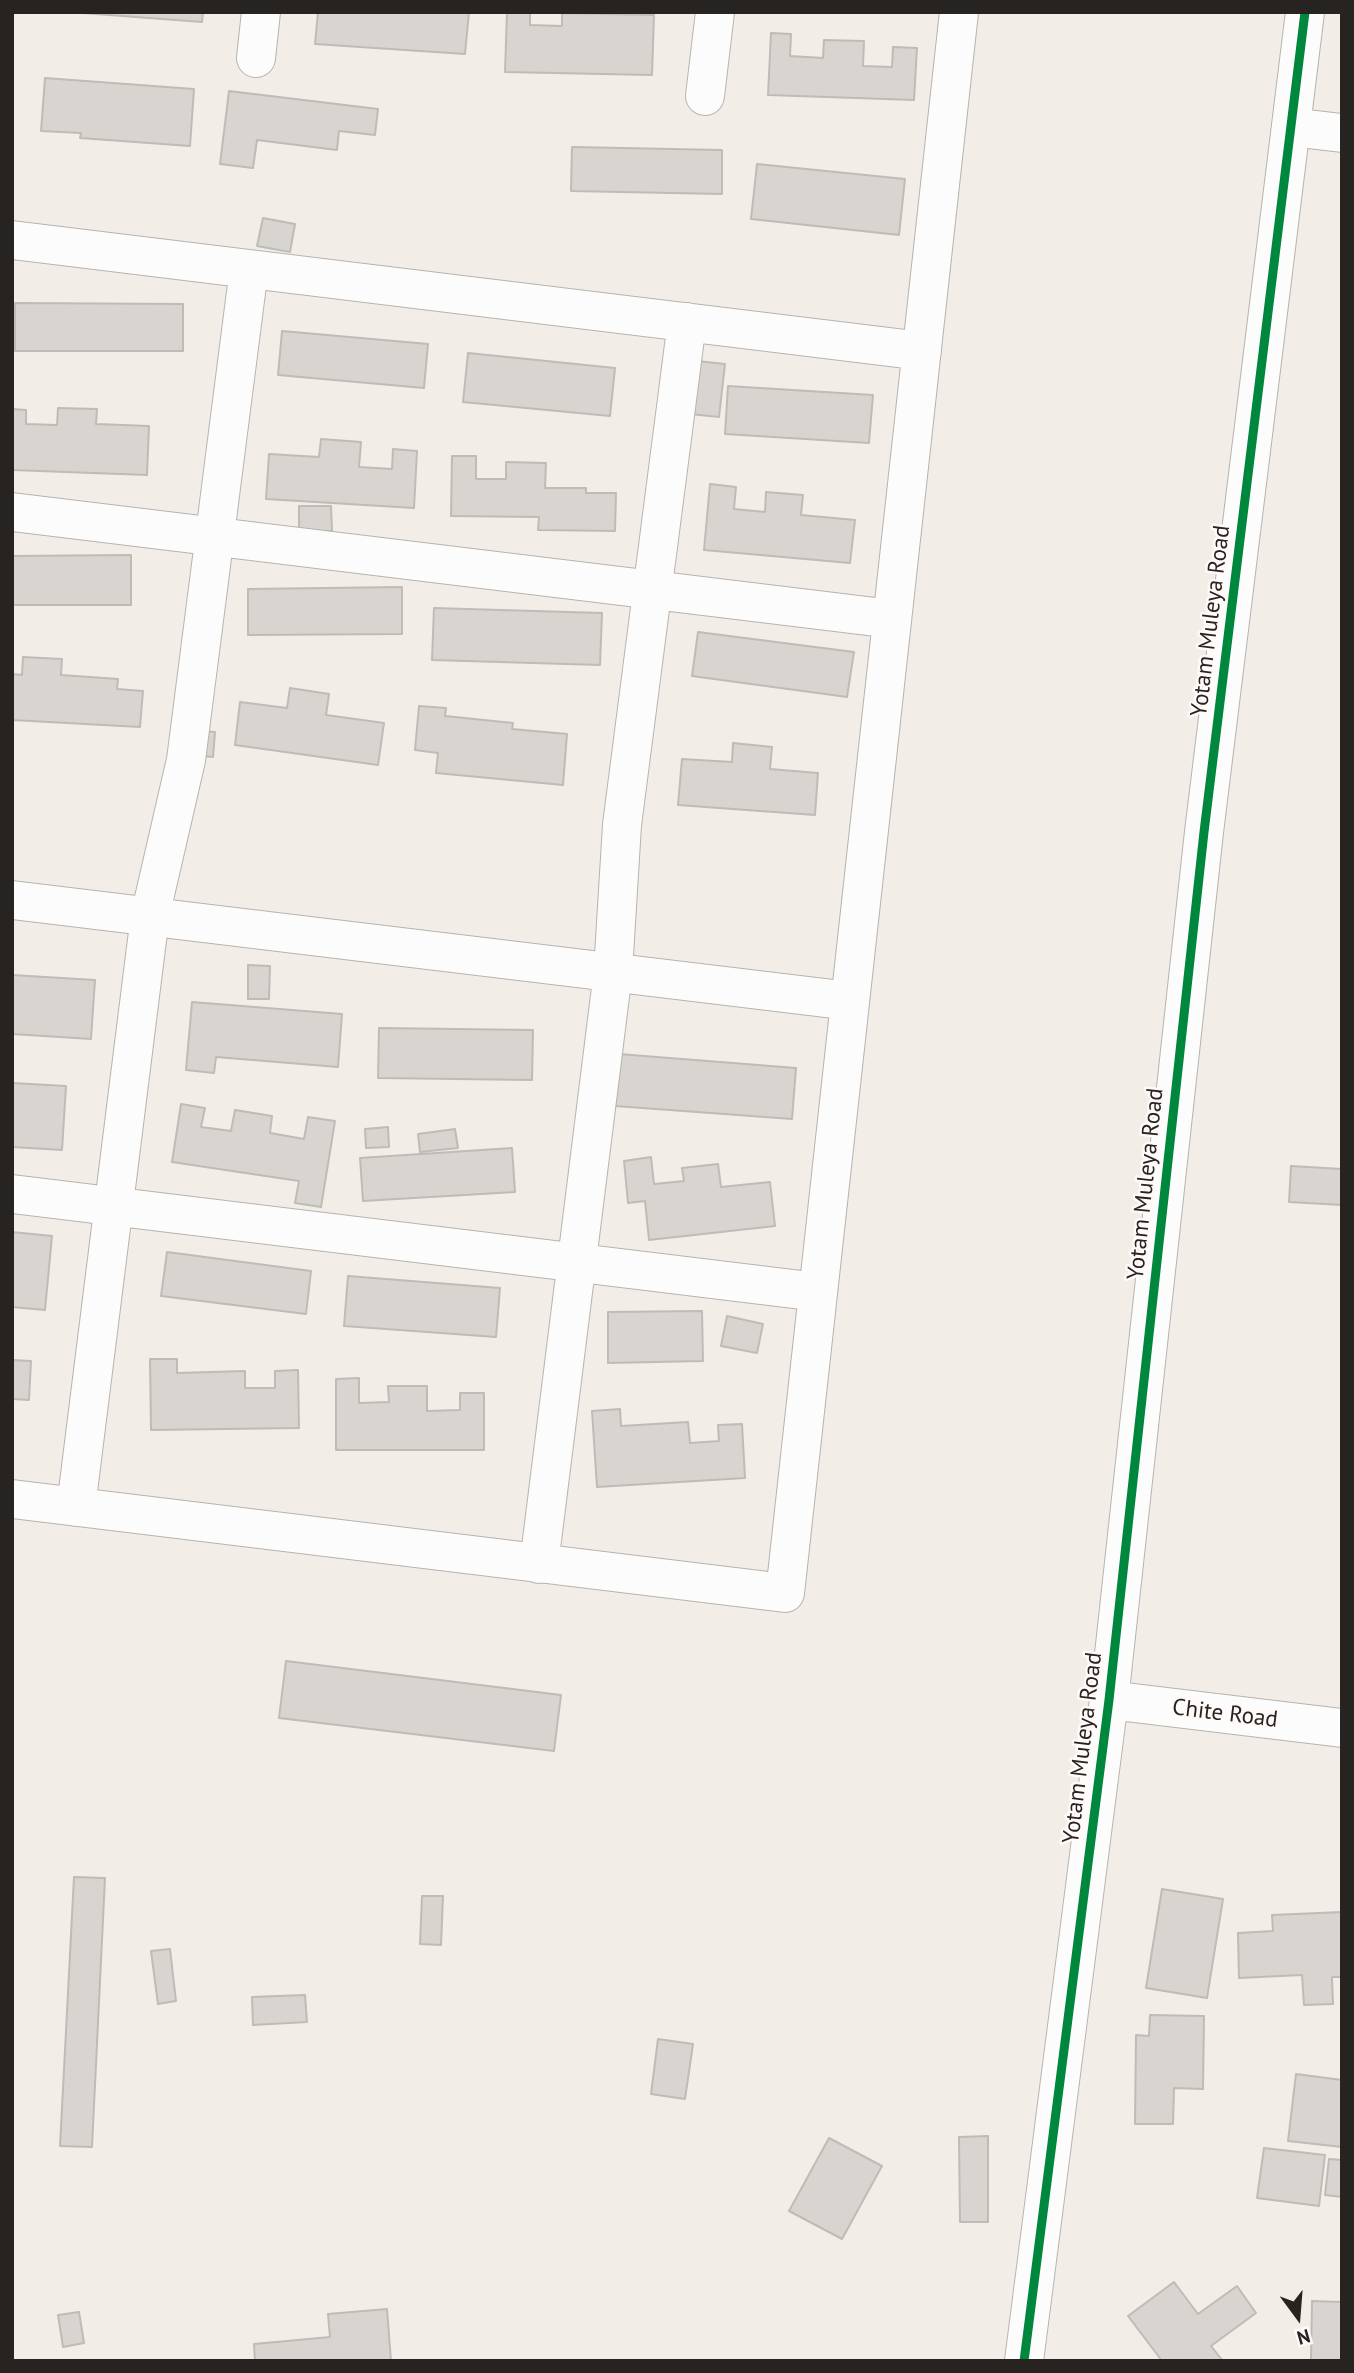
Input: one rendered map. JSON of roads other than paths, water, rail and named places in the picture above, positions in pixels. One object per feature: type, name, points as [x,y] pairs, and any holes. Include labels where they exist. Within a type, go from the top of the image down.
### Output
[{"type":"street","points":[[256,58],[261,12]]},
{"type":"street","points":[[705,96],[715,12]]},
{"type":"street","points":[[12,1499],[785,1593],[959,12]]},
{"type":"street","name":"Yotam Muleya Road","points":[[1024,2361],[1109,1700],[1204,832],[1305,12]]},
{"type":"street","points":[[1291,127],[1342,133]]},
{"type":"street","points":[[12,240],[922,351]]},
{"type":"street","points":[[76,1507],[150,916],[186,760],[249,269]]},
{"type":"street","points":[[539,1564],[613,972],[622,825],[687,322]]},
{"type":"street","points":[[12,512],[892,619]]},
{"type":"street","points":[[12,900],[850,1001]]},
{"type":"street","points":[[12,1195],[818,1292]]},
{"type":"street","name":"Chite Road","points":[[1109,1700],[1342,1728]]}]
